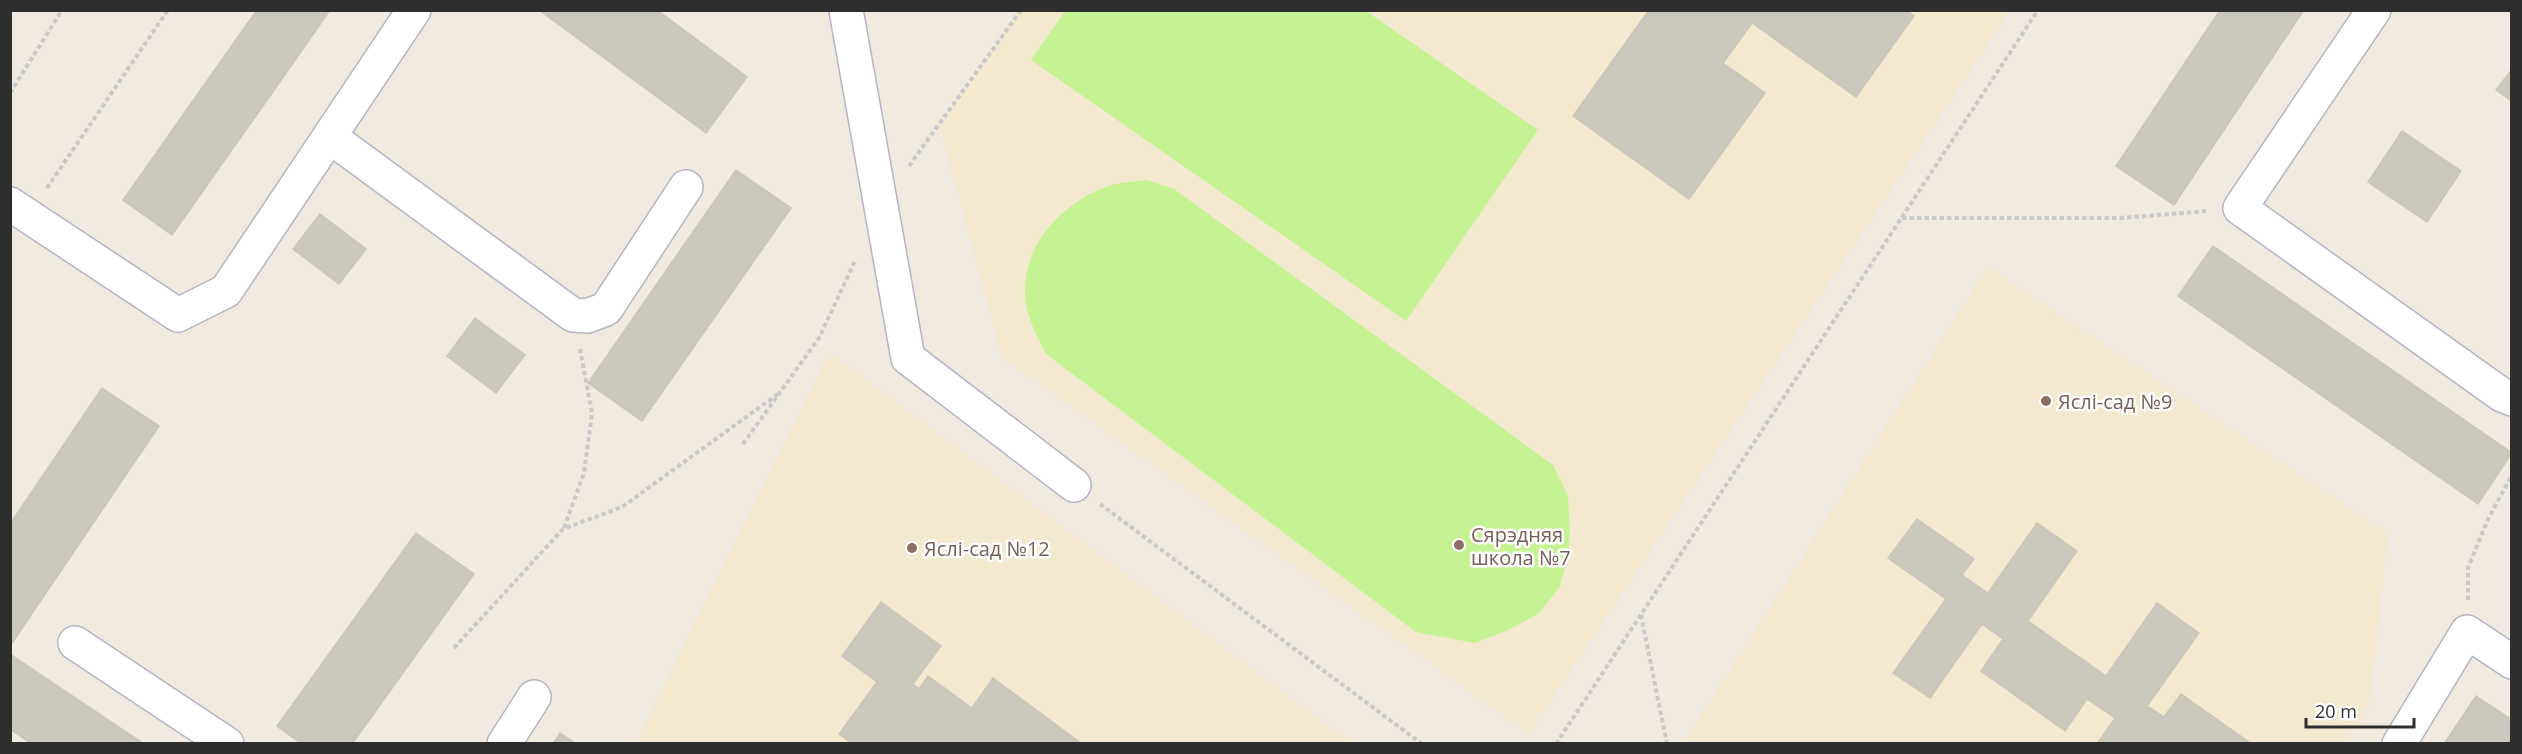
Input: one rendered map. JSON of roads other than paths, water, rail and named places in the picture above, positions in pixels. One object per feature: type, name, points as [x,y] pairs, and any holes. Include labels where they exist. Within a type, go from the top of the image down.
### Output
[{"type":"lane","points":[[19,210],[178,315],[226,291],[414,10]]},
{"type":"lane","points":[[846,10],[908,358],[1074,484]]},
{"type":"lane","points":[[2374,10],[2241,208],[2502,395],[2511,399]]},
{"type":"lane","points":[[330,137],[573,315],[587,316],[606,309],[686,187]]},
{"type":"lane","points":[[2399,744],[2467,632],[2511,662]]},
{"type":"lane","points":[[75,643],[227,744]]},
{"type":"lane","points":[[504,744],[534,697]]},
{"type":"place","name":"Яслі-сад №9","points":[[2046,401]]},
{"type":"place","name":"Сярэдняя школа №7","points":[[1459,545]]},
{"type":"place","name":"Яслі-сад №12","points":[[912,548]]}]
